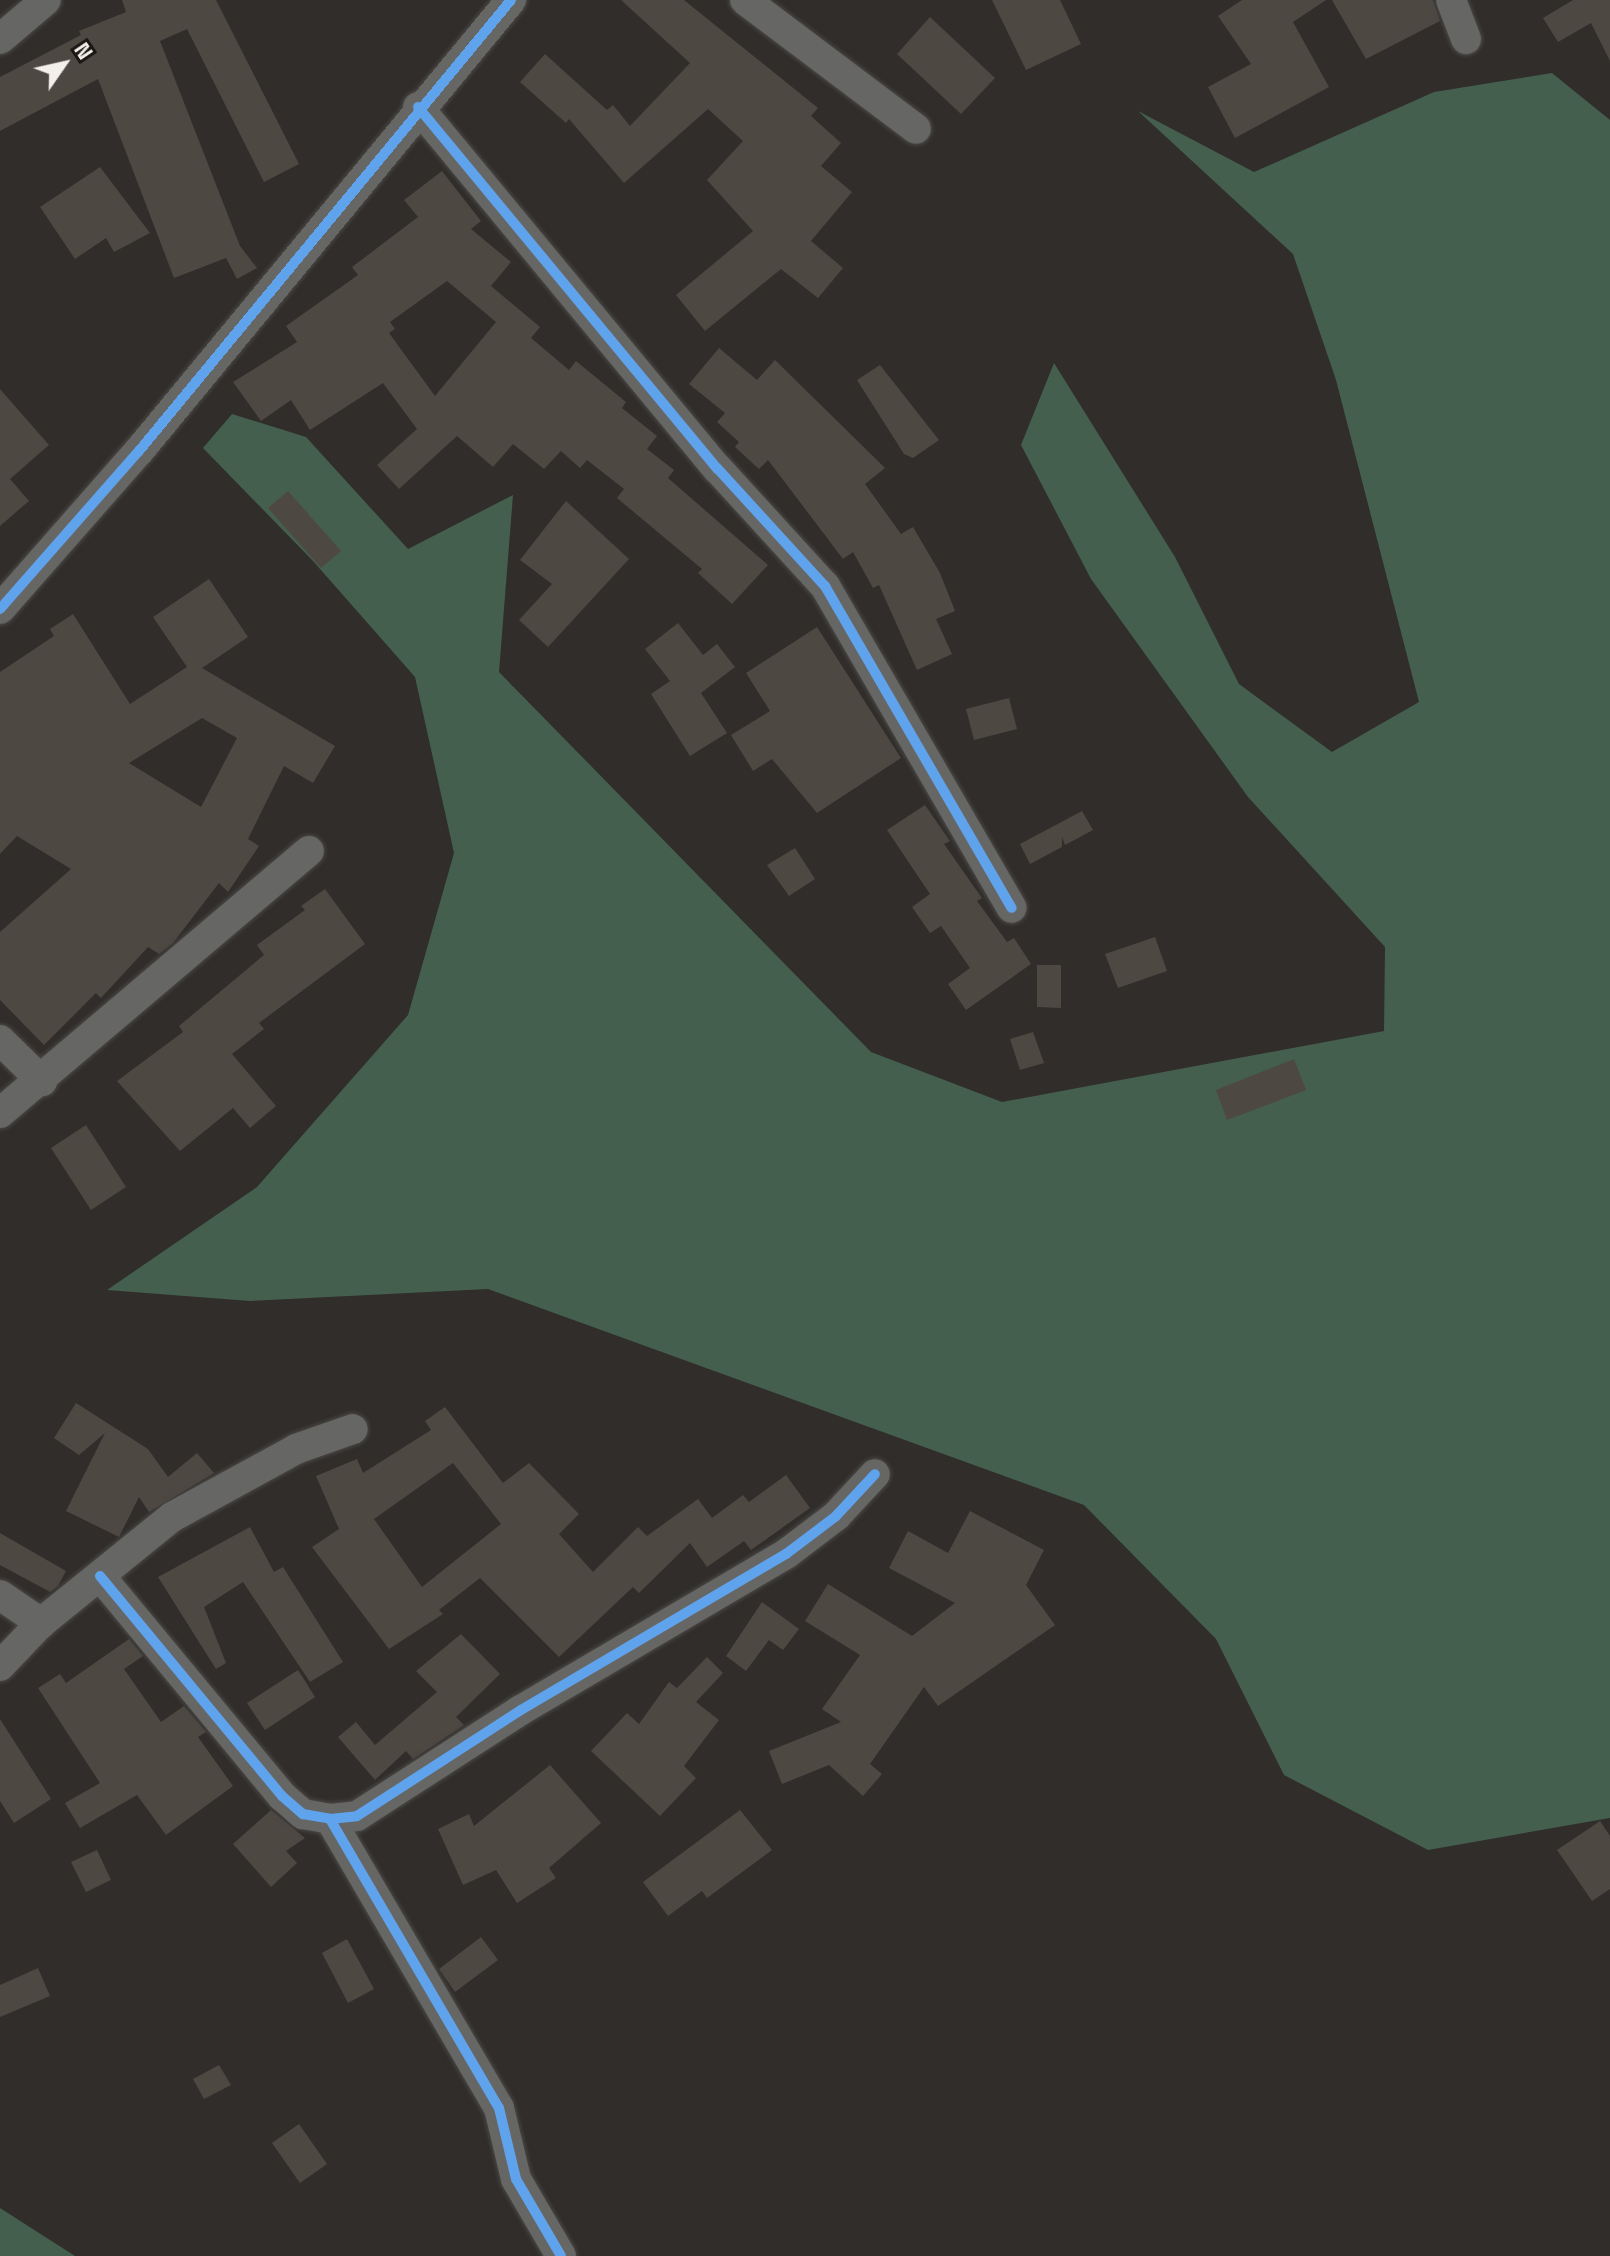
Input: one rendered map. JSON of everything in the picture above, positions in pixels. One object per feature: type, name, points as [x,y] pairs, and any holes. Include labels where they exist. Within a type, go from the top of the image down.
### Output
[{"type":"street","points":[[0,39],[46,0]]},
{"type":"street","points":[[0,609],[139,451],[418,107],[511,0]]},
{"type":"street","points":[[745,0],[916,129]]},
{"type":"street","points":[[1451,0],[1466,39]]},
{"type":"street","points":[[418,107],[718,469],[825,586],[1012,908]]},
{"type":"street","points":[[0,1113],[42,1081],[309,851]]},
{"type":"street","points":[[0,1040],[42,1081]]},
{"type":"street","points":[[0,1666],[41,1623],[172,1517],[233,1480],[353,1429]]},
{"type":"street","points":[[100,1576],[282,1796],[303,1814],[330,1819],[357,1816],[521,1710],[786,1554],[836,1516],[875,1474]]},
{"type":"street","points":[[0,1595],[41,1623]]},
{"type":"street","points":[[330,1819],[499,2108],[516,2179],[561,2256]]},
{"type":"green space","points":[[1552,73],[1610,120],[1610,1818],[1428,1850],[1284,1775],[1216,1639],[1084,1505],[488,1289],[250,1301],[107,1290],[257,1187],[408,1015],[454,853],[415,677],[313,561],[203,448],[232,414],[306,437],[408,549],[513,495],[499,672],[871,1052],[1002,1102],[1384,1031],[1385,947],[1248,797],[1091,579],[1021,445],[1054,363],[1175,557],[1239,684],[1332,752],[1419,702],[1336,380],[1293,254],[1138,111],[1254,172],[1434,92]]},
{"type":"green space","points":[[0,2208],[75,2256],[0,2256]]},
{"type":"building","points":[[122,0],[216,0],[299,164],[264,182],[187,29],[160,41],[240,246],[257,268],[237,279],[226,258],[174,278],[98,79],[0,131],[0,77],[81,35],[79,31],[126,12]]},
{"type":"building","points":[[621,0],[684,0],[818,108],[811,116],[841,143],[821,166],[852,192],[811,241],[843,268],[818,298],[781,269],[705,331],[676,295],[753,231],[707,180],[743,141],[708,109],[624,183],[569,119],[566,123],[520,82],[545,54],[607,110],[613,105],[630,126],[690,63]]},
{"type":"building","points":[[992,0],[1060,0],[1081,44],[1026,70]]},
{"type":"building","points":[[1242,0],[1326,0],[1293,22],[1329,87],[1235,138],[1208,87],[1251,64],[1218,16]]},
{"type":"building","points":[[1332,0],[1433,0],[1440,21],[1366,59]]},
{"type":"building","points":[[1573,0],[1610,0],[1610,61],[1591,23],[1558,42],[1543,18]]},
{"type":"building","points":[[930,17],[995,78],[961,114],[897,54]]},
{"type":"building","points":[[100,167],[150,233],[114,252],[106,238],[75,259],[40,207]]},
{"type":"building","points":[[442,171],[481,221],[471,229],[511,262],[491,286],[540,327],[531,338],[569,370],[576,361],[626,402],[622,408],[657,436],[647,449],[674,470],[668,478],[768,565],[732,604],[698,573],[702,569],[617,498],[624,489],[587,460],[580,468],[561,451],[544,469],[513,444],[493,467],[457,436],[399,489],[377,465],[417,429],[383,383],[310,430],[291,400],[261,421],[233,382],[297,342],[286,326],[358,275],[352,267],[418,217],[404,200]],"holes":[[[447,281],[496,322],[435,396],[389,333],[395,329],[390,322]]]},
{"type":"building","points":[[719,348],[757,380],[775,360],[885,468],[865,484],[901,534],[913,527],[940,573],[955,611],[936,619],[952,654],[917,670],[879,585],[873,588],[853,552],[843,559],[768,460],[759,469],[735,447],[739,442],[717,422],[725,413],[689,384]]},
{"type":"building","points":[[880,365],[939,440],[913,458],[904,454],[857,380]]},
{"type":"building","points":[[0,389],[49,445],[10,479],[29,501],[0,526]]},
{"type":"building","points":[[288,491],[341,551],[321,568],[268,508]]},
{"type":"building","points":[[566,501],[629,559],[548,647],[519,620],[552,584],[520,560]]},
{"type":"building","points":[[209,579],[248,637],[202,668],[335,746],[313,783],[284,766],[248,839],[259,846],[228,892],[219,883],[173,943],[159,954],[148,947],[101,998],[96,993],[44,1045],[0,1000],[0,932],[71,869],[17,836],[0,854],[0,672],[54,636],[50,629],[73,614],[130,704],[187,667],[153,617]],"holes":[[[202,718],[237,738],[201,807],[129,763]]]},
{"type":"building","points":[[678,623],[703,655],[717,644],[735,667],[701,693],[727,733],[690,756],[651,694],[670,681],[645,649]]},
{"type":"building","points":[[817,627],[901,758],[817,813],[772,759],[753,771],[731,735],[770,711],[746,673]]},
{"type":"building","points":[[1009,698],[1017,729],[974,740],[966,709]]},
{"type":"building","points":[[925,805],[950,841],[944,844],[982,898],[977,901],[1007,942],[1014,938],[1031,964],[966,1010],[948,984],[970,968],[941,926],[930,933],[912,907],[930,894],[887,830]]},
{"type":"building","points":[[1082,811],[1093,830],[1065,845],[1062,837],[1062,847],[1030,864],[1020,844]]},
{"type":"building","points":[[795,848],[815,879],[789,896],[767,865]]},
{"type":"building","points":[[325,889],[365,944],[259,1023],[264,1029],[232,1054],[276,1106],[250,1128],[233,1108],[180,1151],[117,1081],[183,1032],[179,1026],[264,955],[257,945],[305,910],[301,906]]},
{"type":"building","points":[[1155,937],[1167,971],[1118,988],[1105,954]]},
{"type":"building","points":[[1037,965],[1061,965],[1061,1008],[1037,1007]]},
{"type":"building","points":[[1033,1032],[1044,1063],[1020,1070],[1010,1039]]},
{"type":"building","points":[[1294,1059],[1306,1090],[1227,1120],[1216,1090]]},
{"type":"building","points":[[86,1125],[126,1187],[91,1210],[51,1148]]},
{"type":"building","points":[[76,1403],[148,1449],[168,1477],[197,1453],[214,1473],[149,1512],[139,1497],[119,1537],[66,1511],[105,1433],[79,1455],[54,1438]]},
{"type":"building","points":[[445,1407],[503,1483],[529,1463],[579,1514],[559,1534],[593,1572],[638,1527],[647,1536],[698,1499],[712,1518],[743,1495],[749,1502],[786,1475],[810,1508],[751,1550],[744,1541],[707,1567],[690,1543],[639,1593],[633,1587],[559,1657],[480,1578],[439,1610],[443,1614],[389,1649],[312,1547],[339,1529],[316,1476],[357,1459],[363,1473],[431,1430],[425,1421]],"holes":[[[453,1463],[501,1524],[422,1587],[374,1519]]]},
{"type":"building","points":[[970,1511],[1044,1550],[1026,1585],[1055,1625],[938,1706],[924,1687],[870,1764],[882,1774],[863,1796],[829,1765],[782,1784],[769,1751],[841,1722],[822,1709],[860,1655],[805,1621],[828,1584],[912,1636],[955,1603],[889,1568],[908,1531],[948,1553]]},
{"type":"building","points":[[250,1527],[274,1572],[283,1567],[343,1662],[310,1682],[243,1582],[204,1607],[226,1663],[216,1669],[158,1577]]},
{"type":"building","points":[[0,1533],[66,1571],[58,1586],[50,1592],[0,1565]]},
{"type":"building","points":[[762,1602],[799,1629],[783,1650],[769,1640],[746,1671],[726,1656]]},
{"type":"building","points":[[461,1634],[500,1674],[456,1717],[464,1725],[413,1759],[406,1751],[375,1780],[338,1737],[356,1722],[375,1745],[437,1692],[416,1671]]},
{"type":"building","points":[[129,1639],[143,1656],[124,1669],[161,1722],[184,1706],[206,1732],[198,1737],[233,1786],[166,1835],[137,1795],[80,1828],[65,1803],[100,1783],[38,1688],[60,1674],[66,1683]]},
{"type":"building","points":[[707,1657],[723,1673],[696,1702],[719,1720],[684,1766],[696,1778],[660,1816],[591,1751],[627,1713],[639,1724],[669,1682],[677,1688]]},
{"type":"building","points":[[298,1670],[315,1697],[265,1730],[247,1703]]},
{"type":"building","points":[[0,1719],[51,1799],[14,1823],[0,1801]]},
{"type":"building","points":[[550,1765],[601,1823],[549,1868],[556,1878],[517,1903],[496,1870],[463,1885],[438,1829],[469,1814],[474,1826]]},
{"type":"building","points":[[271,1810],[305,1838],[286,1851],[297,1863],[271,1887],[233,1844]]},
{"type":"building","points":[[740,1810],[772,1850],[707,1898],[702,1891],[668,1916],[643,1882]]},
{"type":"building","points":[[1600,1821],[1610,1836],[1610,1889],[1592,1901],[1557,1850]]},
{"type":"building","points":[[97,1850],[111,1880],[86,1892],[71,1862]]},
{"type":"building","points":[[481,1937],[498,1960],[455,1992],[439,1969]]},
{"type":"building","points":[[347,1939],[374,1989],[348,2003],[322,1953]]},
{"type":"building","points":[[38,1968],[50,1996],[0,2017],[0,1985]]},
{"type":"building","points":[[219,2065],[231,2085],[204,2099],[193,2079]]},
{"type":"building","points":[[299,2124],[327,2164],[300,2183],[272,2143]]},
{"type":"cycle path","points":[[0,609],[139,451],[511,0]]},
{"type":"cycle path","points":[[418,107],[718,469],[825,586],[1012,908]]},
{"type":"cycle path","points":[[100,1576],[282,1796],[303,1814],[330,1819],[357,1816],[521,1710],[786,1554],[836,1516],[875,1474]]},
{"type":"cycle path","points":[[330,1819],[499,2108],[516,2179],[561,2256]]}]
